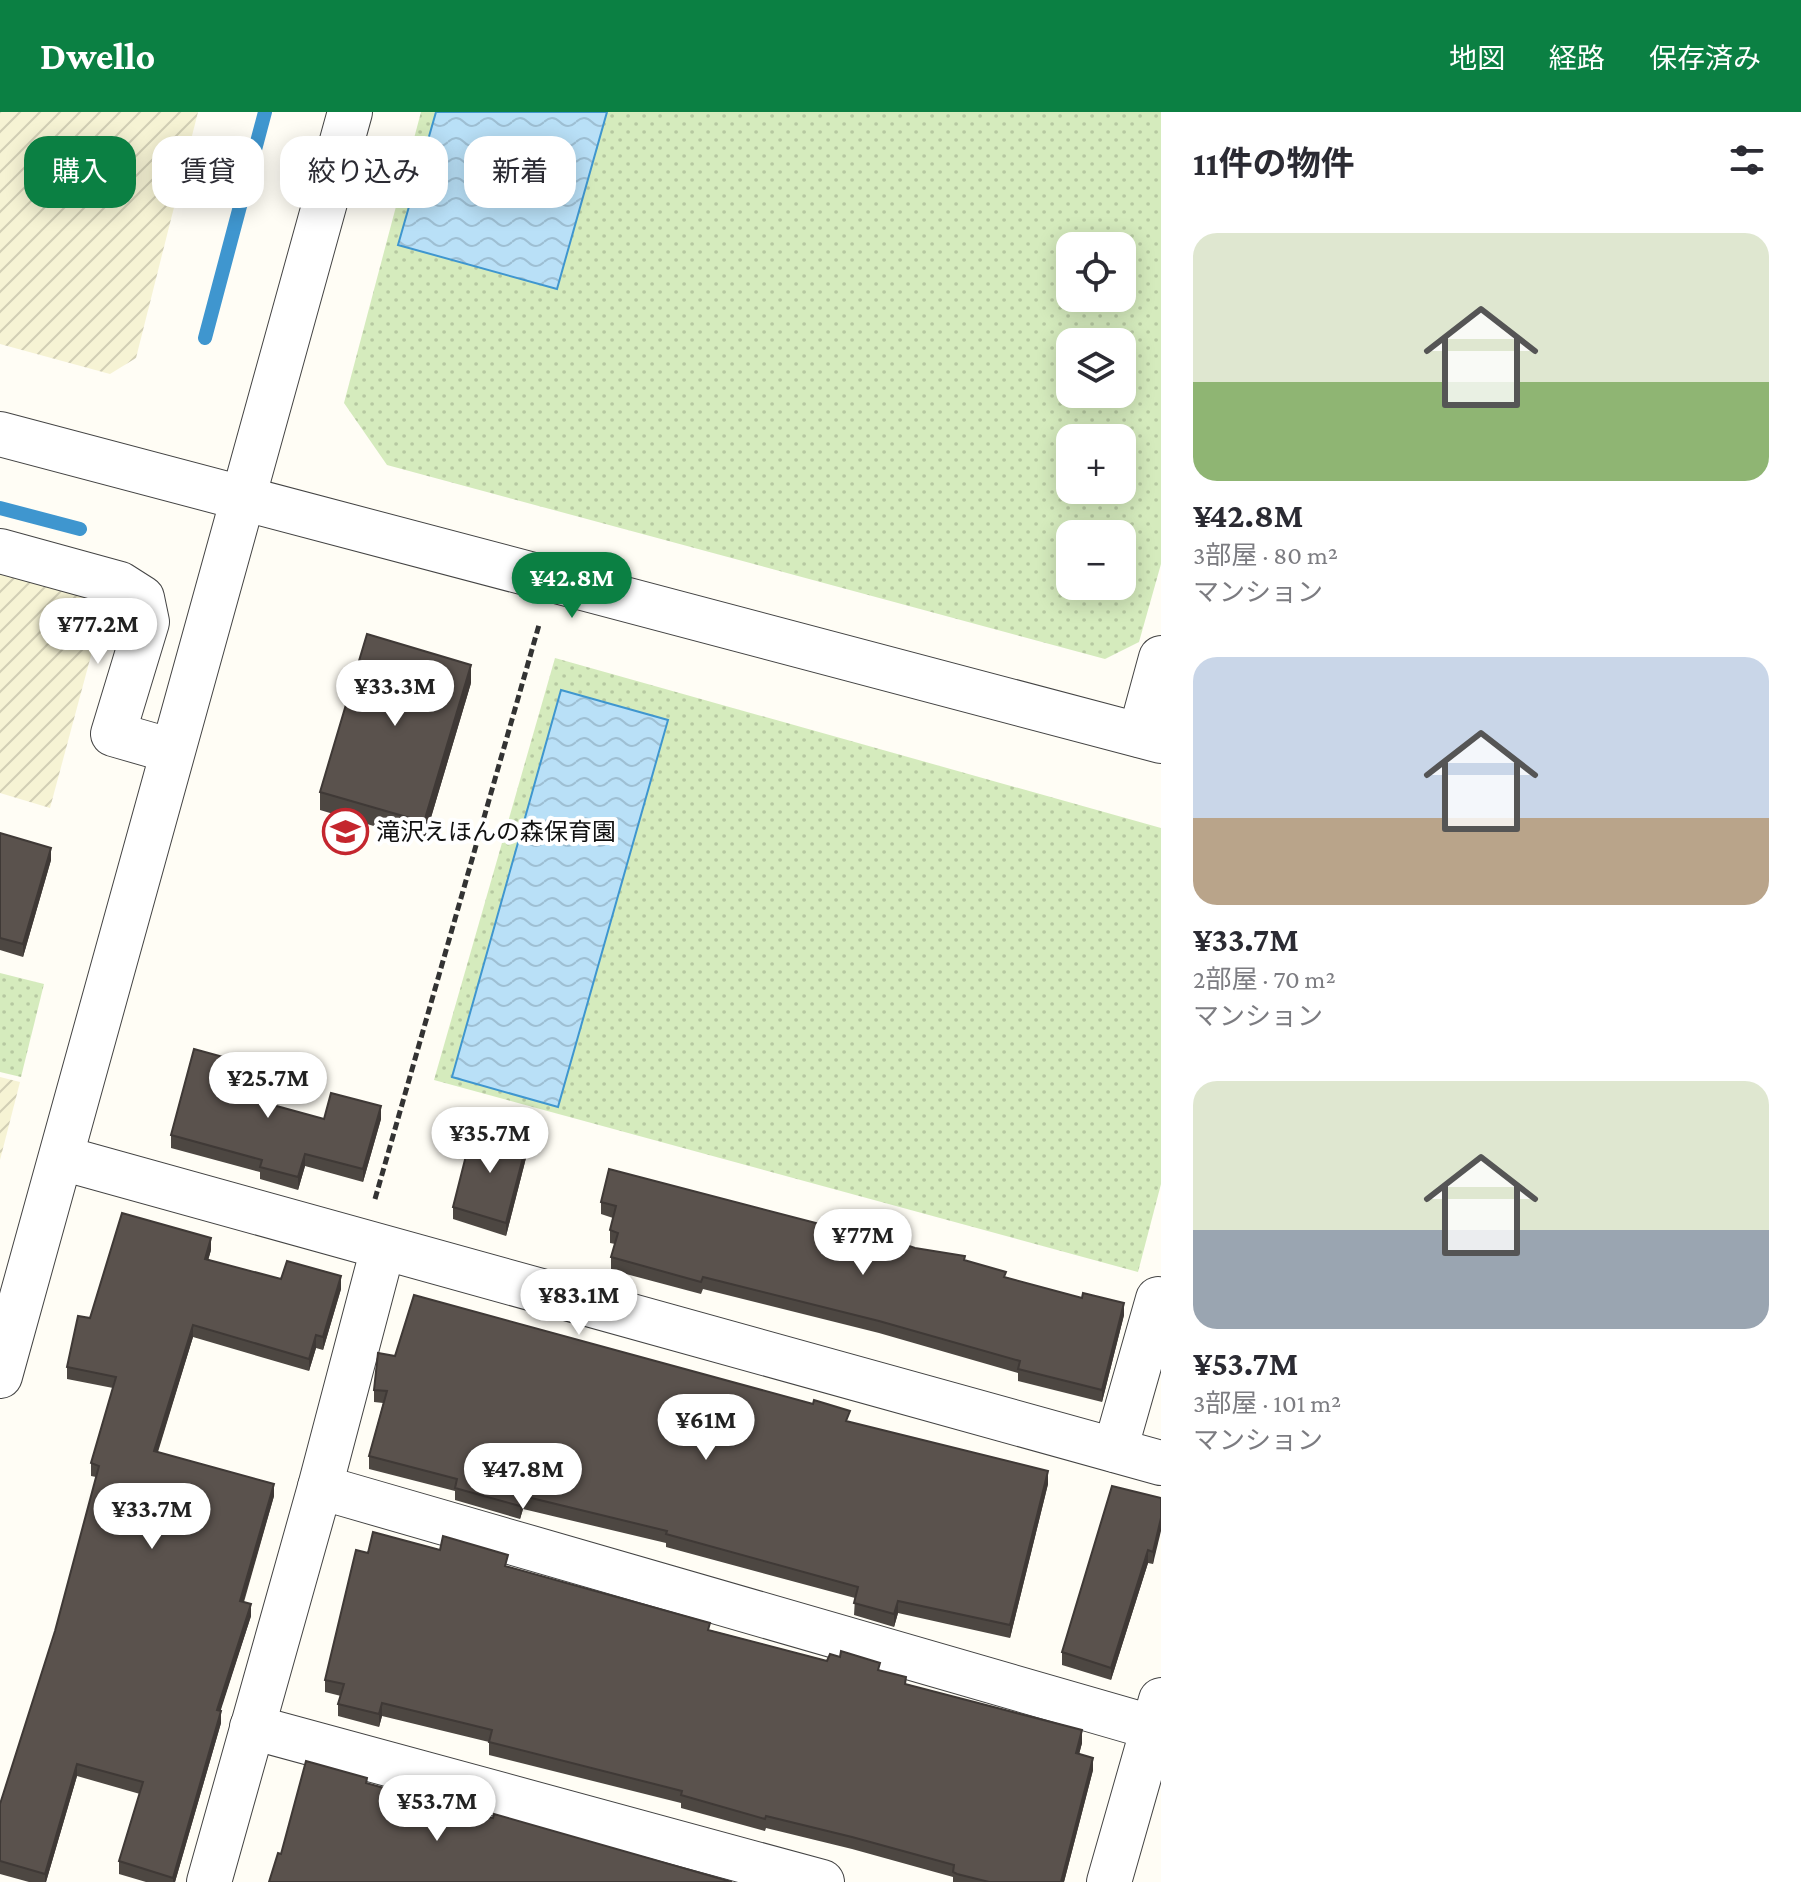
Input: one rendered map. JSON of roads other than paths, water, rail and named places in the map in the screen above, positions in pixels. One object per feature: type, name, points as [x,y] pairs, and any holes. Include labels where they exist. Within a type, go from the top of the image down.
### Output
[{"type":"street","points":[[0,1376],[350,112]]},
{"type":"street","points":[[0,434],[1150,738],[1161,658]]},
{"type":"street","points":[[0,551],[120,584],[142,598],[147,622],[113,734],[172,751]]},
{"type":"street","points":[[62,1158],[1161,1463]]},
{"type":"street","points":[[209,1882],[320,1487],[373,1245]]},
{"type":"street","points":[[1115,1450],[1158,1299]]},
{"type":"street","points":[[320,1487],[1158,1719],[1109,1882]]},
{"type":"street","points":[[252,1727],[822,1882]]},
{"type":"water","points":[[436,112],[607,112],[557,289],[398,245],[409,208],[448,208],[448,136],[429,136]]},
{"type":"water","points":[[561,690],[668,720],[558,1107],[452,1077]]},
{"type":"waterway","points":[[205,338],[265,112]]},
{"type":"waterway","points":[[0,508],[80,529]]},
{"type":"place","name":"滝沢えほんの森保育園","points":[[345,832]]}]
